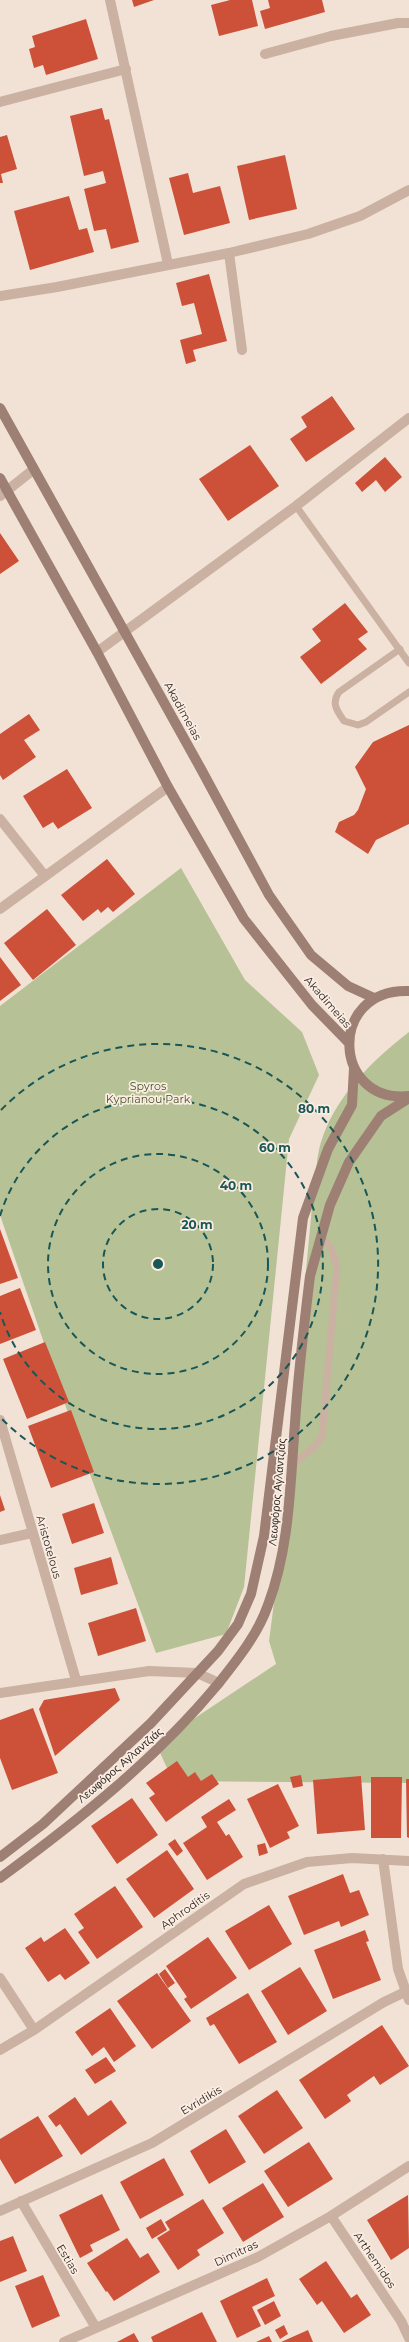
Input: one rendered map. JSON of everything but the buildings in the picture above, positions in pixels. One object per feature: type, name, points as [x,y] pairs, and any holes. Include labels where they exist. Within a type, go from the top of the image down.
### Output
[{"type":"main road","name":"Akadimeias","points":[[0,408],[33,470],[125,631],[269,895],[303,946],[322,965],[348,986],[374,998]]},
{"type":"main road","name":"Akadimeias","points":[[0,478],[3,494],[97,652],[168,787],[244,919],[312,1005],[348,1044]]},
{"type":"main road","points":[[409,991],[390,992],[374,998],[355,1018],[350,1030],[348,1044],[354,1068],[363,1080],[375,1089],[387,1095],[409,1097]]},
{"type":"main road","name":"Λεωφόρος Αγλαντζιάς","points":[[0,1857],[43,1824],[151,1724],[218,1651],[238,1624],[251,1594],[264,1536],[293,1286],[303,1218],[328,1149],[352,1105],[354,1068]]},
{"type":"main road","name":"Λεωφόρος Αγλαντζιάς","points":[[0,1878],[85,1812],[154,1755],[191,1716],[236,1662],[268,1607],[285,1546],[310,1276],[320,1235],[341,1177],[369,1131],[381,1116],[409,1097]]},
{"type":"street","points":[[110,0],[168,264]]},
{"type":"street","points":[[265,54],[332,36],[398,23],[409,23]]},
{"type":"street","points":[[0,102],[126,69]]},
{"type":"street","points":[[0,296],[57,287],[229,253],[308,234],[360,216],[409,190]]},
{"type":"street","points":[[229,253],[242,350]]},
{"type":"street","points":[[97,652],[296,506],[409,418]]},
{"type":"street","points":[[3,494],[33,470]]},
{"type":"street","points":[[0,909],[168,787]]},
{"type":"street","points":[[0,819],[45,876]]},
{"type":"street","name":"Aristotelous","points":[[0,1420],[76,1680]]},
{"type":"street","points":[[0,1540],[32,1533]]},
{"type":"street","points":[[0,1693],[76,1680],[149,1671],[197,1673],[219,1683]]},
{"type":"street","name":"Aphroditis","points":[[0,2050],[34,2030],[244,1884],[307,1862],[352,1858],[409,1861]]},
{"type":"street","points":[[383,1859],[398,1969],[407,1996]]},
{"type":"street","points":[[0,1978],[34,2030]]},
{"type":"street","name":"Evridikis","points":[[0,2212],[152,2143],[384,2002],[407,1996]]},
{"type":"street","name":"Dimitras","points":[[64,2342],[258,2257],[331,2216],[409,2166]]},
{"type":"street","name":"Estias","points":[[21,2202],[96,2328]]},
{"type":"street","name":"Arthemidos","points":[[331,2216],[401,2321],[409,2338]]},
{"type":"lane","points":[[296,506],[409,663]]},
{"type":"lane","points":[[400,650],[339,692],[336,696],[336,708],[344,721],[358,725],[366,722],[409,692]]},
{"type":"lane","points":[[292,1465],[316,1445],[322,1436],[337,1266],[330,1246],[320,1235]]},
{"type":"green space","name":"Spyros Kyprianou Park","points":[[181,868],[245,980],[302,1032],[319,1075],[289,1139],[244,1587],[226,1634],[156,1653],[77,1439],[0,1215],[0,1006]]},
{"type":"green space","points":[[409,1032],[409,1783],[173,1781],[156,1744],[276,1664],[269,1641],[277,1580],[313,1196],[319,1150],[330,1120],[358,1078]]}]
